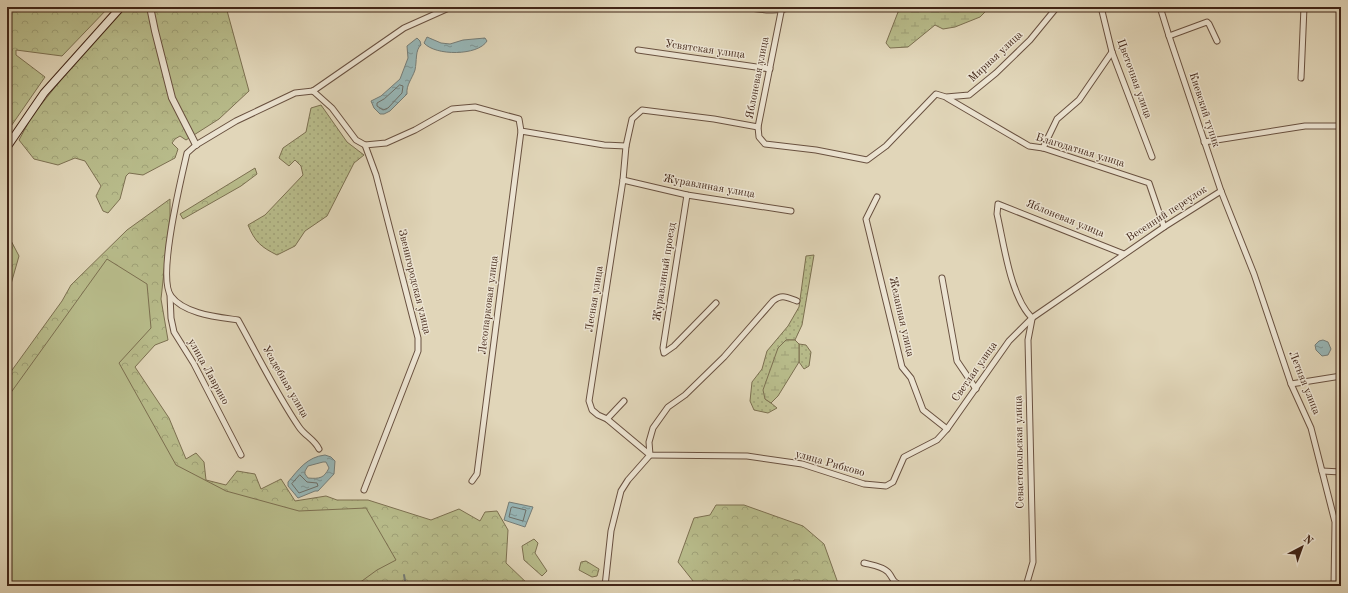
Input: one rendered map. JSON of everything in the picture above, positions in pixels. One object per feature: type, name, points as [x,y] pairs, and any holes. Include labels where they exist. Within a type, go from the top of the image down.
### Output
[{"type":"main road","points":[[7,147],[44,93],[121,7]]},
{"type":"street","points":[[150,7],[154,31],[172,98],[196,145],[236,121],[295,93],[313,92],[404,28],[450,7]]},
{"type":"street","points":[[746,7],[764,10],[794,7]]},
{"type":"street","name":"Мирная улица","points":[[867,160],[886,146],[936,94],[946,97],[969,95],[996,73],[1030,40],[1057,7]]},
{"type":"street","name":"Цветочная улица","points":[[1101,7],[1112,52],[1152,157]]},
{"type":"street","name":"Киевский тупик","points":[[1160,7],[1222,193]]},
{"type":"street","points":[[1301,78],[1304,7]]},
{"type":"street","name":"Яблоневая улица","points":[[782,9],[758,127],[759,137],[765,144],[816,150],[867,160]]},
{"type":"street","points":[[1169,36],[1207,22],[1217,41]]},
{"type":"street","name":"Усвятская улица","points":[[638,50],[770,68]]},
{"type":"street","points":[[1043,148],[1058,119],[1079,100],[1112,52]]},
{"type":"street","points":[[313,92],[332,108],[356,140],[365,145],[386,143],[415,130],[452,109],[475,107],[519,119],[521,131],[604,145],[626,146]]},
{"type":"street","name":"Благодатная улица","points":[[946,97],[1029,146],[1043,148],[1149,183],[1164,227]]},
{"type":"street","name":"Лесная улица","points":[[650,455],[607,419],[598,415],[592,410],[589,401],[623,180],[626,146],[632,118],[642,110],[714,119],[758,127]]},
{"type":"street","points":[[1204,142],[1305,126],[1341,126]]},
{"type":"street","name":"Лесопарковая улица","points":[[472,481],[477,474],[521,131]]},
{"type":"street","name":"улица Лаврино","points":[[196,145],[187,153],[167,251],[167,283],[170,296],[171,318],[174,332],[194,364],[241,455]]},
{"type":"street","name":"Звенигородская улица","points":[[364,490],[418,351],[418,338],[376,175],[365,145]]},
{"type":"street","name":"Журавлиная улица","points":[[623,180],[687,195],[791,211]]},
{"type":"street","name":"Весенний переулок","points":[[1032,318],[1164,227],[1222,193]]},
{"type":"street","name":"Летняя улица","points":[[1222,193],[1254,274],[1291,384],[1311,428],[1335,522],[1334,586]]},
{"type":"street","name":"Журавлиный проезд","points":[[687,195],[663,348],[664,353],[674,346],[716,302]]},
{"type":"street","name":"Желанная улица","points":[[877,197],[866,219],[902,367],[911,378],[923,410],[947,429]]},
{"type":"street","name":"Яблоневая улица","points":[[1032,318],[1025,311],[1015,291],[997,214],[998,204],[1124,254]]},
{"type":"street","points":[[942,278],[957,361],[976,389]]},
{"type":"street","name":"Усадебная улица","points":[[170,296],[179,304],[194,312],[238,320],[300,429],[316,442],[320,449]]},
{"type":"street","points":[[605,586],[611,532],[621,491],[628,480],[650,455],[649,442],[653,428],[668,407],[686,395],[724,357],[773,301],[778,297],[784,297],[797,301]]},
{"type":"street","name":"Светлая улица","points":[[936,440],[947,429],[1009,341],[1032,318]]},
{"type":"street","name":"Севастопольская улица","points":[[1026,586],[1033,562],[1028,340],[1032,318]]},
{"type":"street","points":[[1291,384],[1341,376]]},
{"type":"street","points":[[607,419],[624,401]]},
{"type":"street","name":"улица Рибково","points":[[650,455],[747,456],[802,464],[864,484],[886,486],[893,482],[904,457],[936,440]]},
{"type":"street","points":[[1322,471],[1341,472]]},
{"type":"street","points":[[864,563],[876,565],[888,572],[892,580],[902,586]]},
{"type":"green space","points":[[7,7],[109,7],[62,56],[16,50],[16,55],[45,77],[7,132]]},
{"type":"green space","points":[[126,7],[226,7],[249,91],[219,119],[186,140],[180,136],[175,139],[172,143],[178,149],[175,158],[143,175],[129,173],[126,176],[120,199],[108,213],[103,211],[96,196],[101,186],[85,161],[75,158],[58,165],[34,159],[19,140],[32,116],[68,71]]},
{"type":"green space","points":[[900,7],[990,7],[980,17],[955,27],[943,29],[935,25],[908,47],[890,48],[886,43]]},
{"type":"green space","points":[[321,105],[347,142],[364,155],[354,163],[327,216],[305,231],[295,246],[277,255],[259,243],[253,236],[248,225],[265,215],[303,175],[301,166],[295,160],[289,166],[279,158],[283,148],[306,132],[311,108]]},
{"type":"green space","points":[[255,168],[257,174],[241,186],[183,219],[180,214]]},
{"type":"green space","points":[[170,199],[170,216],[161,299],[168,340],[155,345],[135,367],[169,418],[186,459],[196,453],[204,462],[206,480],[226,485],[237,471],[255,474],[261,489],[281,479],[295,501],[326,496],[337,500],[368,500],[431,520],[459,509],[480,521],[485,512],[497,511],[508,530],[506,563],[530,586],[349,586],[289,565],[7,416],[7,377],[62,301],[71,285],[127,230]]},
{"type":"green space","points":[[7,233],[19,256],[7,298]]},
{"type":"green space","points":[[814,255],[802,325],[795,340],[786,340],[765,399],[777,408],[768,413],[754,410],[750,401],[752,382],[762,369],[767,351],[788,326],[799,307],[806,256]]},
{"type":"green space","points":[[107,259],[147,284],[151,328],[119,363],[176,465],[226,491],[299,511],[366,508],[396,560],[377,570],[355,586],[7,586],[7,398]]},
{"type":"green space","points":[[786,340],[795,340],[799,344],[799,362],[778,396],[771,403],[765,399],[763,390],[778,348]]},
{"type":"green space","points":[[799,344],[806,345],[811,352],[809,366],[804,369],[799,362]]},
{"type":"green space","points":[[716,505],[744,505],[803,526],[824,544],[839,586],[799,586],[800,580],[794,580],[792,586],[697,586],[678,562],[694,518],[710,515]]},
{"type":"green space","points":[[534,539],[538,543],[535,553],[547,571],[542,576],[524,560],[522,546]]},
{"type":"green space","points":[[586,561],[599,569],[597,576],[592,577],[579,570],[581,562]]},
{"type":"water","points":[[427,37],[441,43],[450,44],[463,40],[485,38],[487,41],[482,46],[466,52],[446,52],[429,47],[424,43]]},
{"type":"water","points":[[417,38],[421,45],[416,56],[415,70],[408,85],[407,94],[390,111],[380,114],[374,108],[371,101],[381,96],[400,79],[408,58],[407,46]]},
{"type":"water","points":[[1323,340],[1328,342],[1331,349],[1328,355],[1322,356],[1316,350],[1315,345],[1319,341]]},
{"type":"water","points":[[325,455],[331,457],[335,461],[334,474],[318,491],[298,498],[288,486],[288,482],[304,464],[319,456]],"holes":[[[326,462],[329,468],[323,476],[308,478],[305,474],[308,466]]]},
{"type":"water","points":[[509,502],[533,507],[525,527],[504,520]]},
{"type":"waterway","points":[[404,575],[406,586]]}]
